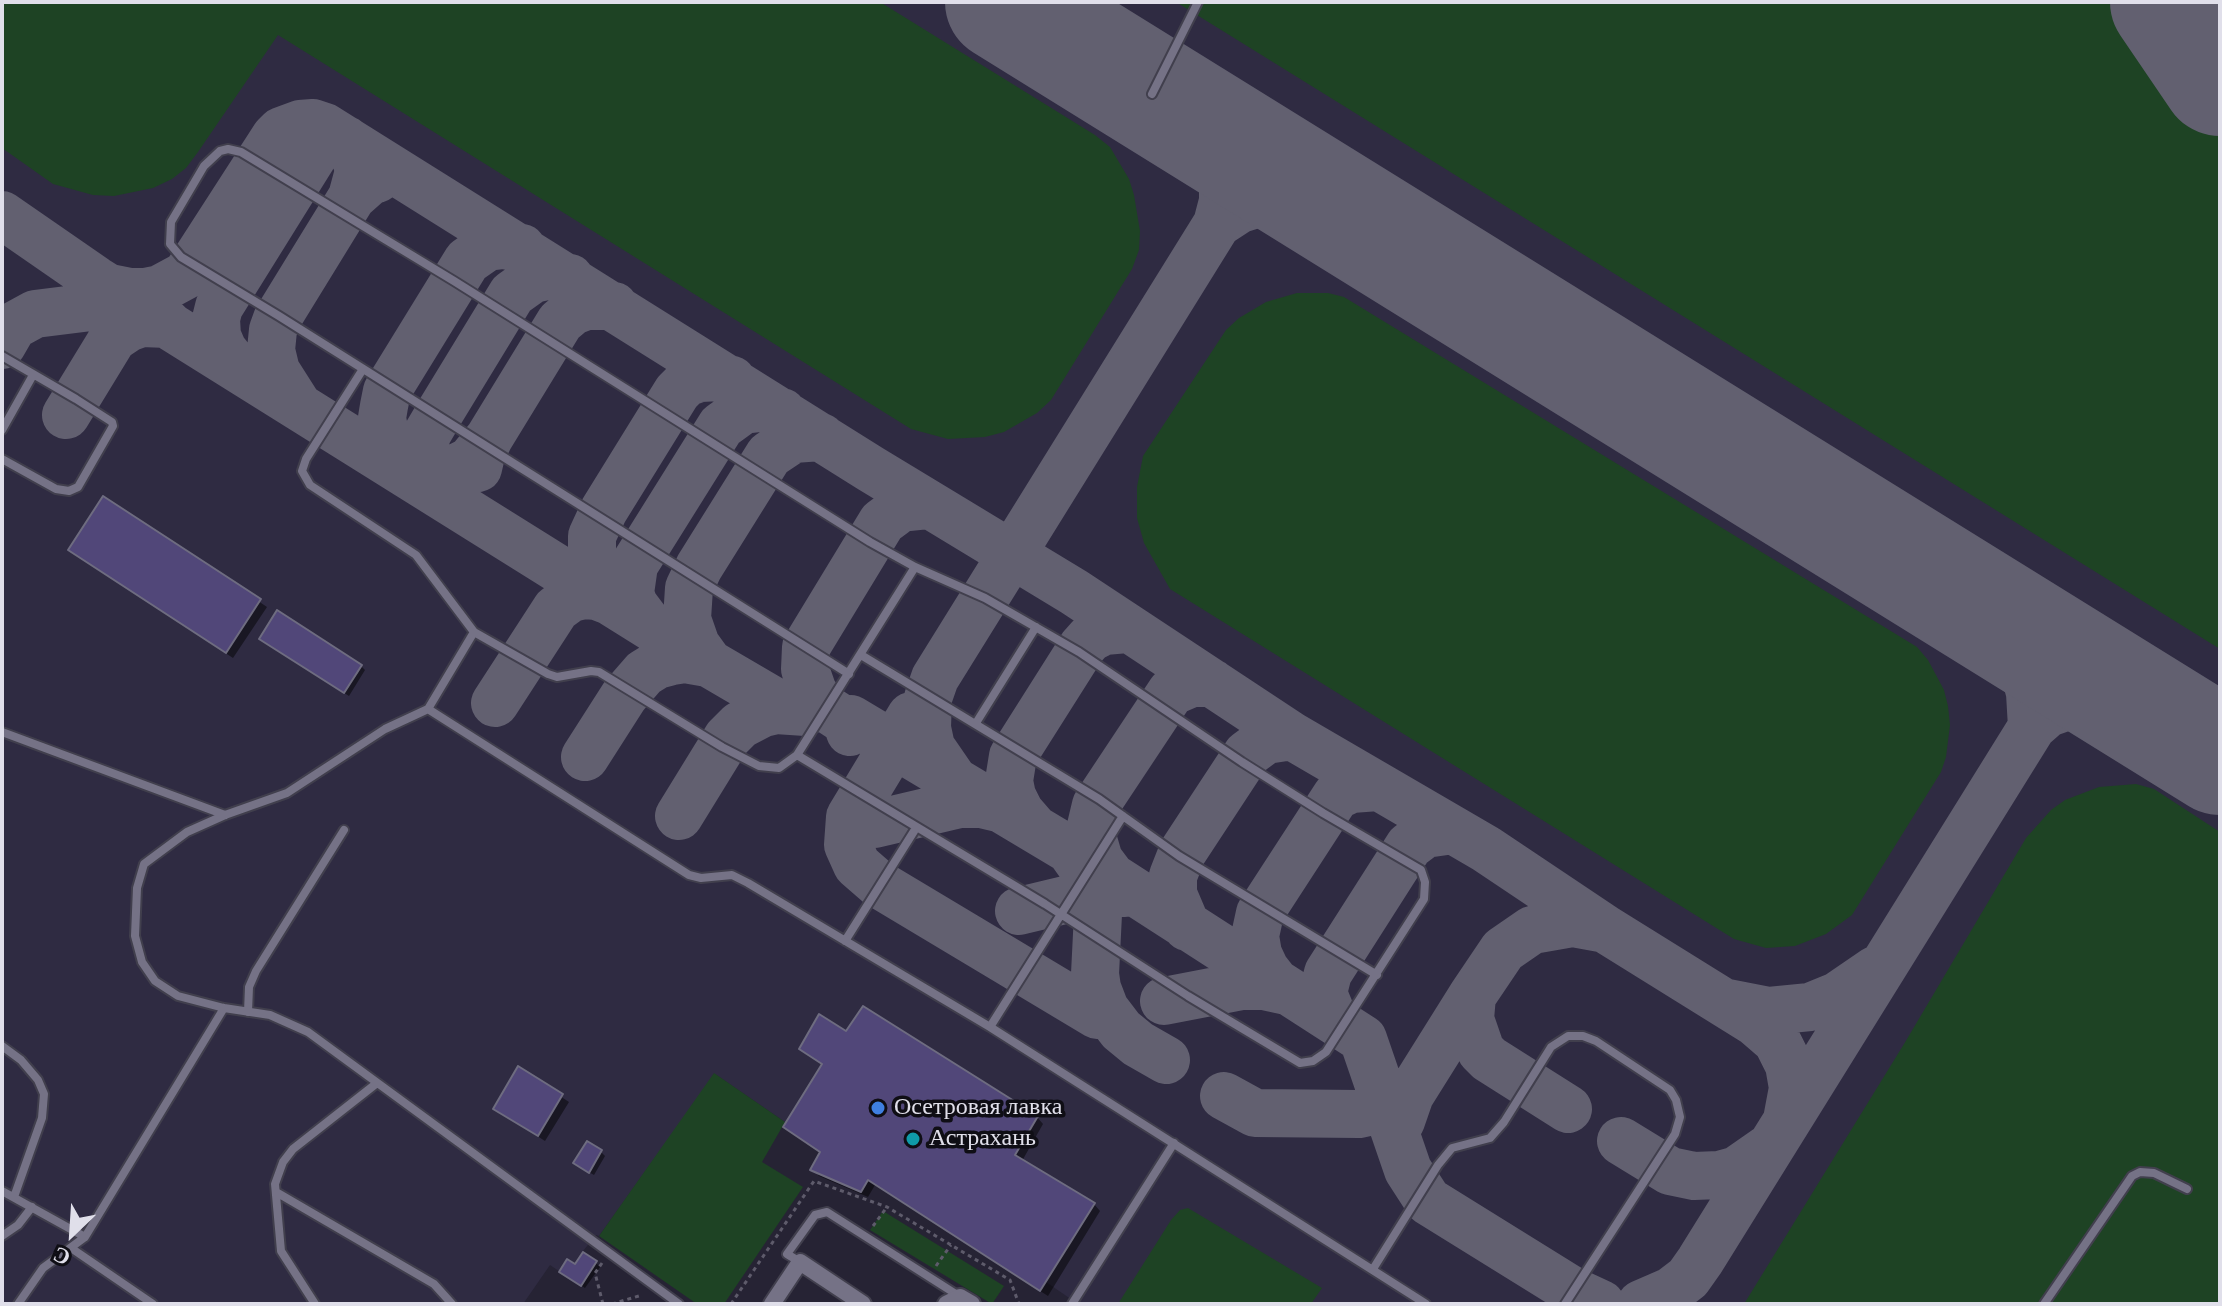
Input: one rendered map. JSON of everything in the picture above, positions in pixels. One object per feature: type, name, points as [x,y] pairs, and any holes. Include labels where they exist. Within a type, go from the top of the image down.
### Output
[{"type":"street","points":[[772,1304],[800,1262],[863,1304]]},
{"type":"lane","points":[[1152,94],[1198,2]]},
{"type":"lane","points":[[797,755],[1300,1063],[1313,1061],[1326,1052],[1424,899],[1425,882],[1421,870],[1309,805],[1079,652],[985,598],[915,567],[757,474],[537,333],[258,161],[233,150],[220,151],[204,166],[171,222],[170,244],[181,257],[849,674]]},
{"type":"lane","points":[[2,356],[112,422],[113,430],[78,487],[69,491],[56,489],[2,459]]},
{"type":"lane","points":[[363,369],[306,459],[302,471],[310,485],[416,555],[474,632],[557,677],[599,672],[759,766],[779,768],[797,755],[915,567]]},
{"type":"lane","points":[[2,430],[33,375]]},
{"type":"lane","points":[[976,723],[1036,627]]},
{"type":"lane","points":[[474,632],[428,709],[385,729],[287,793],[187,832],[144,864],[137,888],[135,936],[142,962],[155,981],[178,996],[224,1008],[270,1015],[308,1032],[679,1304]]},
{"type":"lane","points":[[861,655],[976,723],[1123,816],[1179,856],[1377,975]]},
{"type":"lane","points":[[428,709],[689,875],[701,878],[732,875],[990,1027],[1426,1304]]},
{"type":"lane","points":[[2,732],[225,815]]},
{"type":"lane","points":[[990,1027],[1123,816]]},
{"type":"lane","points":[[845,941],[916,828]]},
{"type":"lane","points":[[248,1012],[249,987],[256,971],[344,830]]},
{"type":"lane","points":[[18,1304],[43,1268],[85,1237],[224,1008]]},
{"type":"lane","points":[[1373,1269],[1438,1165],[1452,1148],[1490,1138],[1504,1122],[1551,1047],[1568,1036],[1583,1036],[1596,1041],[1670,1090],[1680,1117],[1669,1144],[1565,1304]]},
{"type":"lane","points":[[2,1046],[21,1060],[38,1080],[44,1094],[42,1118],[14,1197]]},
{"type":"lane","points":[[315,1304],[281,1251],[275,1184],[283,1162],[293,1149],[377,1083]]},
{"type":"lane","points":[[1072,1304],[1174,1143]]},
{"type":"lane","points":[[2044,1304],[2132,1176],[2140,1172],[2154,1173],[2187,1189]]},
{"type":"lane","points":[[2,1191],[85,1237]]},
{"type":"lane","points":[[276,1192],[434,1284],[452,1304]]},
{"type":"lane","points":[[2,1236],[18,1225],[32,1207]]},
{"type":"lane","points":[[800,1262],[787,1254],[815,1215],[827,1212],[960,1302]]},
{"type":"lane","points":[[71,1248],[153,1304]]},
{"type":"path","points":[[821,1183],[824,1176]]},
{"type":"path","points":[[731,1304],[814,1181],[887,1207],[1010,1280],[1019,1304]]},
{"type":"path","points":[[850,1193],[852,1188]]},
{"type":"path","points":[[603,1262],[595,1273],[603,1304]]},
{"type":"path","points":[[612,1304],[646,1294],[635,1286]]},
{"type":"shaded area","name":"Астрахань","points":[[2,2],[2220,2],[2220,1304],[1078,1304],[1046,1282],[1040,1291],[868,1180],[861,1192],[810,1170],[820,1151],[783,1127],[785,1122],[715,1074],[599,1236],[596,1235],[583,1251],[597,1261],[581,1286],[550,1265],[523,1304],[2,1304]]},
{"type":"green space","points":[[2,2],[880,2],[1110,147],[1129,179],[1134,195],[1140,231],[1139,250],[1132,269],[1051,400],[1037,413],[1004,432],[985,437],[948,439],[911,429],[278,35],[198,152],[186,168],[172,179],[153,188],[114,196],[93,195],[53,184],[2,148]]},
{"type":"green space","points":[[1176,2],[2220,2],[2220,649]]},
{"type":"green space","points":[[1297,293],[1328,293],[1344,297],[1917,647],[1928,660],[1944,690],[1950,725],[1946,757],[1941,772],[1852,915],[1826,934],[1795,946],[1766,948],[1734,939],[1170,589],[1144,543],[1137,518],[1137,487],[1143,456],[1226,330],[1266,302]]},
{"type":"green space","points":[[2136,784],[2154,789],[2220,832],[2220,1304],[1744,1304],[2026,838],[2051,810],[2065,800],[2099,787]]},
{"type":"green space","points":[[714,1073],[785,1122],[762,1162],[803,1187],[724,1304],[697,1304],[599,1236]]},
{"type":"green space","points":[[1188,1208],[1322,1288],[1311,1304],[1118,1304],[1171,1220],[1180,1210]]},
{"type":"green space","points":[[883,1211],[1004,1286],[992,1304],[870,1230]]},
{"type":"building","points":[[103,496],[261,599],[226,653],[68,550]]},
{"type":"building","points":[[277,610],[362,665],[344,693],[259,639]]},
{"type":"building","name":"Астрахань","points":[[863,1006],[1038,1116],[1015,1155],[1095,1203],[1040,1291],[868,1180],[861,1192],[810,1170],[820,1152],[783,1127],[822,1064],[799,1049],[819,1014],[846,1031]]},
{"type":"building","points":[[518,1066],[563,1094],[538,1136],[493,1109]]},
{"type":"building","points":[[587,1141],[602,1150],[589,1173],[573,1163]]},
{"type":"building","points":[[583,1252],[597,1261],[581,1286],[559,1272],[567,1259],[575,1264]]},
{"type":"taxiway","points":[[1192,118],[1215,155],[1223,178],[1223,201],[1217,224]]},
{"type":"taxiway","points":[[110,288],[145,292],[160,289],[186,275],[275,137],[281,131],[300,124],[313,123],[325,127],[871,469],[1074,592],[1292,736],[1486,849],[1607,930],[1755,1022],[1777,1041],[1789,1065],[1793,1088],[1787,1120]]},
{"type":"taxiway","points":[[235,365],[217,336],[219,307],[318,148],[346,140],[359,171],[352,197]]},
{"type":"taxiway","points":[[297,404],[276,371],[271,350],[273,330],[352,197],[370,181],[377,179]]},
{"type":"taxiway","points":[[953,779],[931,747],[927,728],[928,698],[935,678],[1217,224],[1240,209],[1275,198],[1310,199],[1347,215]]},
{"type":"taxiway","points":[[2,215],[96,280],[789,710]]},
{"type":"taxiway","points":[[489,438],[470,461],[456,468],[436,474],[403,470],[386,440],[382,418],[384,406],[387,391],[467,261],[487,247],[503,245],[522,248]]},
{"type":"taxiway","points":[[439,493],[426,474],[422,457],[427,434],[437,417],[512,294],[533,279],[551,275],[570,278]]},
{"type":"taxiway","points":[[2,345],[13,326],[35,314],[123,303],[144,309]]},
{"type":"taxiway","points":[[478,468],[489,438],[560,322],[573,311],[586,306],[614,306]]},
{"type":"taxiway","points":[[66,415],[113,338],[142,323],[168,324]]},
{"type":"taxiway","points":[[610,601],[597,576],[592,552],[592,536],[604,510],[677,392],[686,383],[700,378],[732,380]]},
{"type":"taxiway","points":[[649,625],[634,605],[630,593],[634,565],[721,426],[743,410],[760,408],[782,412]]},
{"type":"taxiway","points":[[709,663],[696,645],[687,619],[689,588],[699,567],[769,455],[793,439],[821,437]]},
{"type":"taxiway","points":[[850,732],[847,722],[824,707],[813,692],[805,669],[806,647],[882,522],[901,508],[930,505]]},
{"type":"taxiway","points":[[495,703],[556,609],[571,598],[584,595],[610,601]]},
{"type":"taxiway","points":[[1975,604],[2005,631],[2019,651],[2030,693],[2032,727]]},
{"type":"taxiway","points":[[1033,827],[1012,796],[1009,781],[1013,756],[1090,638],[1104,631],[1127,629]]},
{"type":"taxiway","points":[[585,757],[624,696],[644,673],[672,661],[685,659],[708,663]]},
{"type":"taxiway","points":[[1111,876],[1099,860],[1092,836],[1096,805],[1171,692],[1192,683],[1212,683]]},
{"type":"taxiway","points":[[1641,1304],[1671,1291],[1688,1278],[1700,1261],[2032,727],[2048,713],[2082,701],[2104,700],[2152,714]]},
{"type":"taxiway","points":[[679,816],[727,738],[740,725],[776,710],[806,712]]},
{"type":"taxiway","points":[[911,716],[850,817],[848,845],[857,865],[880,885],[1097,1015],[1107,1013]]},
{"type":"taxiway","points":[[851,719],[1070,850],[1363,1039],[1408,1170],[1428,1201],[1573,1291],[1601,1304]]},
{"type":"taxiway","points":[[1187,927],[1173,894],[1173,876],[1182,853],[1247,754],[1266,740],[1292,736]]},
{"type":"taxiway","points":[[1276,983],[1258,954],[1255,936],[1260,913],[1336,796],[1351,789],[1378,787]]},
{"type":"taxiway","points":[[875,824],[960,804],[981,804],[1002,809]]},
{"type":"taxiway","points":[[1334,1020],[1323,993],[1328,973],[1409,846],[1425,834],[1453,830]]},
{"type":"taxiway","points":[[1070,850],[1090,878],[1094,893],[1098,914],[1095,974],[1105,1009],[1121,1030],[1166,1060]]},
{"type":"taxiway","points":[[1019,911],[1094,893],[1125,893]]},
{"type":"taxiway","points":[[1568,1109],[1481,1051],[1470,1019],[1472,996],[1503,950],[1532,930],[1572,923],[1605,929]]},
{"type":"taxiway","points":[[1728,1003],[1769,1011],[1810,1007],[1837,996],[1875,970]]},
{"type":"taxiway","points":[[1164,1001],[1242,986],[1264,986],[1287,991]]},
{"type":"taxiway","points":[[1401,1121],[1410,1095],[1472,996]]},
{"type":"taxiway","points":[[1224,1096],[1255,1113],[1359,1114],[1377,1110],[1412,1089]]},
{"type":"taxiway","points":[[1621,1141],[1670,1171],[1694,1176],[1719,1175],[1737,1170],[1770,1147]]},
{"type":"runway","points":[[1004,2],[2220,756]]},
{"type":"runway","points":[[2169,2],[2220,77]]},
{"type":"place","name":"Осетровая лавка","points":[[878,1108]]},
{"type":"place","name":"Астрахань","points":[[913,1139]]}]
